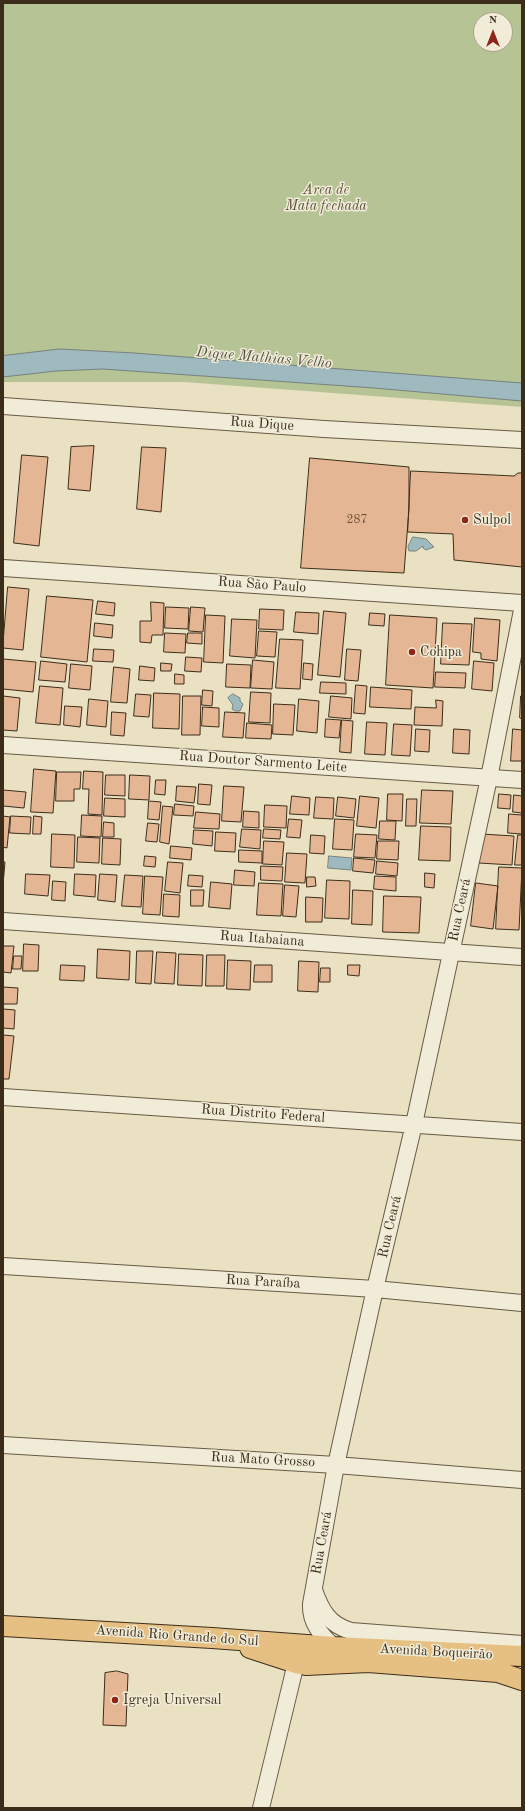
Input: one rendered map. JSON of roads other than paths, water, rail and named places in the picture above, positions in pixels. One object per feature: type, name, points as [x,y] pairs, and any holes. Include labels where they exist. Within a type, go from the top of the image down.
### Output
[{"type":"main road","name":"Avenida Rio Grande do Sul","points":[[3,1626],[212,1638],[342,1648]]},
{"type":"main road","points":[[212,1638],[296,1663],[319,1665],[361,1662],[407,1665],[504,1673],[522,1680]]},
{"type":"main road","name":"Avenida Boqueirão","points":[[342,1648],[522,1656]]},
{"type":"street","name":"Rua Dique","points":[[3,406],[324,429],[522,440]]},
{"type":"street","name":"Rua São Paulo","points":[[3,568],[522,603]]},
{"type":"street","name":"Rua Ceará","points":[[342,1648],[320,1633],[313,1622],[310,1610],[336,1465],[375,1289],[414,1124],[450,952],[489,778],[522,610]]},
{"type":"street","name":"Rua Doutor Sarmento Leite","points":[[3,745],[522,780]]},
{"type":"street","name":"Rua Itabaiana","points":[[3,921],[522,958]]},
{"type":"street","name":"Rua Distrito Federal","points":[[3,1097],[522,1132]]},
{"type":"street","name":"Rua Paraíba","points":[[3,1266],[375,1289],[522,1303]]},
{"type":"street","name":"Rua Mato Grosso","points":[[3,1445],[336,1465],[522,1480]]},
{"type":"street","points":[[314,1590],[320,1607],[327,1617],[336,1625],[351,1631],[522,1644]]},
{"type":"street","points":[[261,1808],[296,1663],[299,1657],[308,1652],[342,1648]]},
{"type":"water","name":"Dique Mathias Velho","points":[[60,349],[134,353],[522,383],[522,401],[374,388],[103,369],[56,371],[3,377],[3,356]]},
{"type":"water","points":[[413,537],[426,539],[434,547],[426,550],[423,546],[416,551],[409,551],[408,547]]},
{"type":"water","points":[[233,694],[240,698],[240,701],[243,704],[240,711],[235,711],[232,709],[233,705],[228,698]]},
{"type":"water","points":[[329,856],[352,858],[351,870],[328,868]]},
{"type":"place","name":"Sulpol","points":[[465,520]]},
{"type":"place","name":"Cohipa","points":[[412,652]]},
{"type":"place","name":"Igreja Universal","points":[[115,1700]]},
{"type":"park label","name":"Area de Mata fechada","points":[[326,198]]}]
